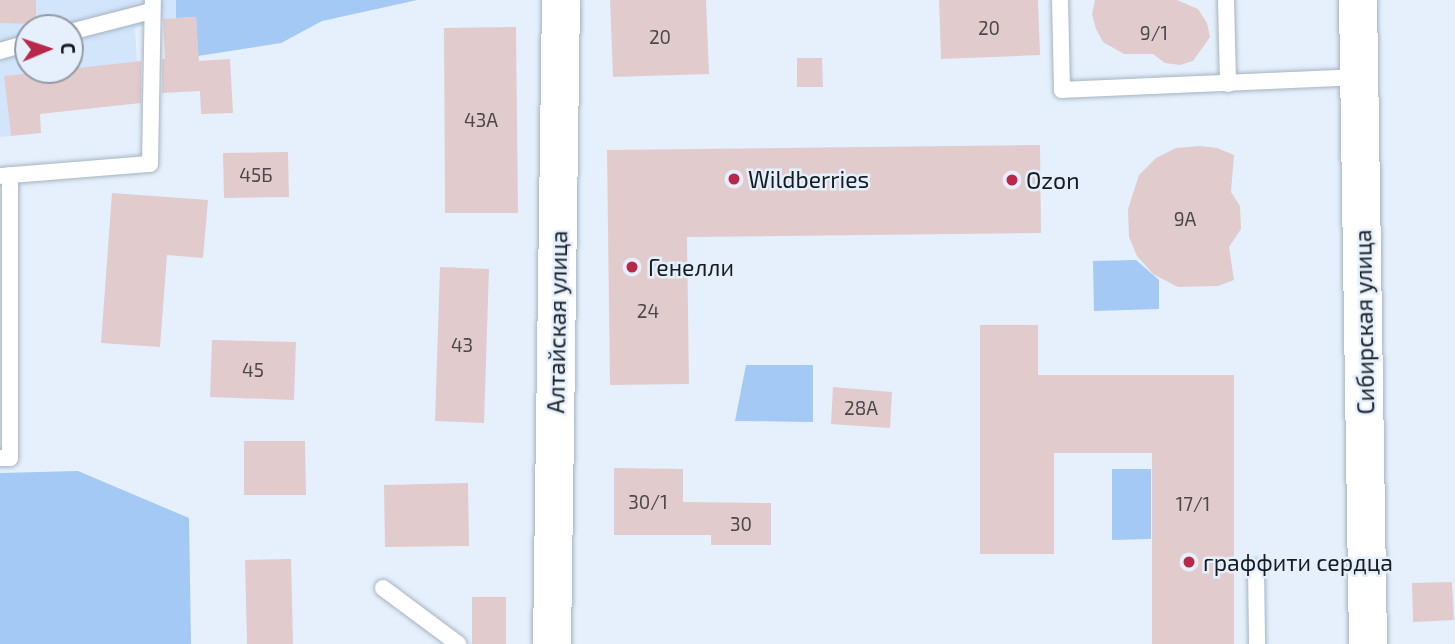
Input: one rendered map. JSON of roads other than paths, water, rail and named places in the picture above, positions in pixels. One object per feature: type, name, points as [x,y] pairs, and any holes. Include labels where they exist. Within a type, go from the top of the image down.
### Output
[{"type":"main road","name":"Алтайская улица","points":[[552,644],[561,0]]},
{"type":"main road","name":"Сибирская улица","points":[[1358,0],[1368,644]]},
{"type":"lane","points":[[1060,0],[1062,90],[1359,77]]},
{"type":"lane","points":[[1226,0],[1228,84]]},
{"type":"lane","points":[[0,458],[10,458],[5,175],[150,164],[152,6],[84,28]]},
{"type":"lane","points":[[1256,568],[1257,644]]},
{"type":"lane","points":[[383,587],[458,644]]},
{"type":"place","name":"Wildberries","points":[[734,179]]},
{"type":"place","name":"Ozon","points":[[1012,180]]},
{"type":"place","name":"Генелли","points":[[632,267]]},
{"type":"place","name":"граффити сердца","points":[[1189,562]]}]
